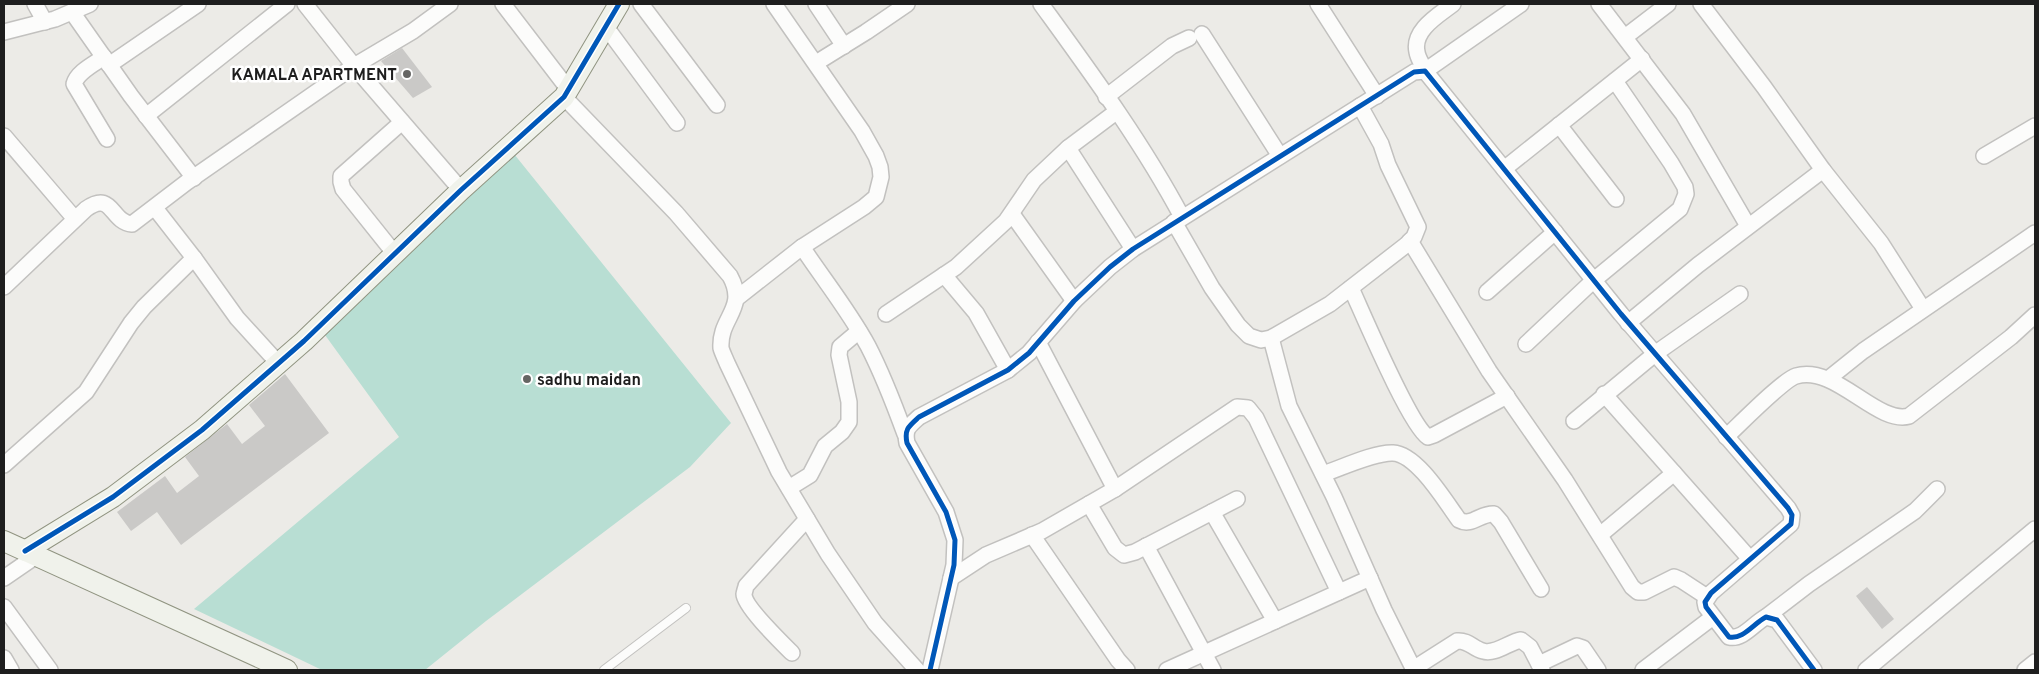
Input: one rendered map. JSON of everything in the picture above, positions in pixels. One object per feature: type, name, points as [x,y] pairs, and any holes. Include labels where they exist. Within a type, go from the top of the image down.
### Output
[{"type":"street","points":[[35,4],[45,22]]},
{"type":"street","points":[[4,32],[45,22],[90,4]]},
{"type":"street","points":[[107,139],[74,84],[76,78],[198,4]]},
{"type":"street","points":[[146,116],[287,4]]},
{"type":"street","points":[[305,4],[354,66],[461,190]]},
{"type":"street","points":[[6,280],[94,203],[100,202],[107,205],[126,224],[132,224],[194,178],[354,66],[413,32],[450,4]]},
{"type":"street","points":[[503,4],[567,93],[720,262],[737,288],[737,298],[723,333],[721,348],[775,463],[828,554],[875,623],[917,670]]},
{"type":"street","points":[[4,578],[31,553],[128,486],[202,430],[311,335],[461,190],[567,93],[619,4]]},
{"type":"street","points":[[641,4],[717,104]]},
{"type":"street","points":[[737,298],[802,248],[876,197],[881,177],[878,161],[867,139],[774,4]]},
{"type":"street","points":[[816,4],[844,46]]},
{"type":"street","points":[[816,63],[907,4]]},
{"type":"street","points":[[1041,4],[1165,186],[1178,220],[1212,288],[1238,325],[1249,336],[1261,340],[1272,338],[1330,304],[1410,241],[1418,227],[1388,165],[1381,144],[1360,106]]},
{"type":"street","points":[[1318,4],[1377,96]]},
{"type":"street","points":[[1454,4],[1422,31],[1417,43],[1417,52],[1425,71],[1628,322],[1780,498],[1792,515],[1791,524],[1707,597],[1706,607],[1724,633],[1729,637],[1741,636],[1816,579],[1915,511],[1937,489]]},
{"type":"street","points":[[905,434],[909,426],[919,417],[1008,370],[1029,354],[1074,301],[1110,267],[1133,249],[1414,72],[1425,71],[1521,4]]},
{"type":"street","points":[[1599,4],[1683,114],[1748,226]]},
{"type":"street","points":[[1625,36],[1668,4]]},
{"type":"street","points":[[1701,4],[1764,86],[1823,170],[1881,243],[1923,309]]},
{"type":"street","points":[[72,12],[146,116],[194,178]]},
{"type":"street","points":[[606,27],[677,123]]},
{"type":"street","points":[[1106,97],[1172,46],[1196,36],[1280,156]]},
{"type":"street","points":[[1504,169],[1642,60]]},
{"type":"street","points":[[1526,344],[1594,280],[1680,209],[1686,194],[1671,163],[1615,81]]},
{"type":"street","points":[[886,314],[956,267],[1006,221],[1034,180],[1068,148],[1116,112]]},
{"type":"street","points":[[396,254],[344,189],[341,176],[402,122]]},
{"type":"street","points":[[1559,124],[1616,200]]},
{"type":"street","points":[[1984,156],[2035,126]]},
{"type":"street","points":[[4,136],[75,219]]},
{"type":"street","points":[[1068,148],[1133,249]]},
{"type":"street","points":[[1628,322],[1748,226],[1823,170]]},
{"type":"street","points":[[155,208],[237,318],[278,363]]},
{"type":"street","points":[[1012,214],[1074,301]]},
{"type":"street","points":[[1487,292],[1555,232]]},
{"type":"street","points":[[1828,379],[1863,351],[2035,233]]},
{"type":"street","points":[[1410,241],[1489,372],[1565,480],[1632,587],[1638,592],[1674,578],[1681,580],[1707,597]]},
{"type":"street","points":[[802,248],[859,332],[887,384],[907,443],[946,512],[955,540],[954,565],[930,670]]},
{"type":"street","points":[[4,465],[86,392],[131,323],[144,307],[194,258]]},
{"type":"street","points":[[944,275],[976,313],[1008,370]]},
{"type":"street","points":[[1351,288],[1410,412],[1422,433],[1428,437],[1434,435],[1507,396]]},
{"type":"street","points":[[1574,421],[1604,394],[1656,353],[1740,294]]},
{"type":"street","points":[[1726,437],[1795,376],[1805,375],[1828,379],[1889,414],[1900,419],[1909,416],[2011,337],[2035,315]]},
{"type":"street","points":[[789,488],[810,475],[825,446],[842,432],[849,422],[850,402],[839,355],[840,348],[859,332]]},
{"type":"street","points":[[1272,338],[1289,406],[1414,670],[1452,643],[1464,640],[1481,651],[1490,652],[1521,640],[1530,647],[1540,667],[1577,646],[1583,648],[1598,670]]},
{"type":"street","points":[[1038,342],[1115,489]]},
{"type":"street","points":[[1604,394],[1750,559]]},
{"type":"street","points":[[951,578],[986,556],[1032,535],[1115,489],[1237,407],[1248,408],[1256,418],[1339,592]]},
{"type":"street","points":[[1322,474],[1383,454],[1402,455],[1421,471],[1459,520],[1464,523],[1470,522],[1488,514],[1494,514],[1501,522],[1541,589]]},
{"type":"street","points":[[1600,535],[1674,474]]},
{"type":"street","points":[[1089,504],[1115,548],[1124,555],[1136,552],[1237,499]]},
{"type":"street","points":[[1212,512],[1275,621]]},
{"type":"street","points":[[792,653],[746,601],[744,593],[746,586],[807,519]]},
{"type":"street","points":[[1866,670],[2035,529]]},
{"type":"street","points":[[1032,535],[1118,660],[1127,670]]},
{"type":"street","points":[[4,541],[286,670]]},
{"type":"street","points":[[1146,546],[1213,670]]},
{"type":"street","points":[[1167,670],[1370,578]]},
{"type":"street","points":[[4,607],[50,670]]},
{"type":"street","points":[[1643,670],[1713,617]]},
{"type":"street","points":[[1766,617],[1777,620],[1814,670]]},
{"type":"street","points":[[4,658],[11,670]]},
{"type":"street","points":[[2026,670],[2035,662]]},
{"type":"lane","points":[[604,670],[686,608]]},
{"type":"green space","name":"sadhu maidan","points":[[510,149],[731,423],[690,467],[486,621],[425,670],[322,670],[194,609],[399,437],[325,335]]},
{"type":"building","name":"KAMALA APARTMENT","points":[[402,48],[432,87],[413,98],[381,61]]},
{"type":"building","points":[[285,374],[329,433],[181,545],[157,512],[131,531],[117,512],[165,476],[177,493],[199,476],[185,457],[227,424],[242,444],[265,426],[249,405]]},
{"type":"building","points":[[1867,587],[1894,619],[1882,629],[1856,596]]},
{"type":"cycle path","points":[[25,551],[113,497],[202,430],[304,341],[461,190],[564,97],[619,4]]},
{"type":"cycle path","points":[[930,670],[954,565],[955,540],[946,512],[907,443],[906,434],[910,425],[919,417],[1008,370],[1029,353],[1074,301],[1110,267],[1133,249],[1414,72],[1425,71],[1621,314],[1788,508],[1792,515],[1791,524],[1711,593],[1705,602],[1706,607],[1729,637],[1744,634],[1766,617],[1777,620],[1814,670]]},
{"type":"place","name":"KAMALA APARTMENT","points":[[407,74]]},
{"type":"place","name":"sadhu maidan","points":[[527,379]]}]
